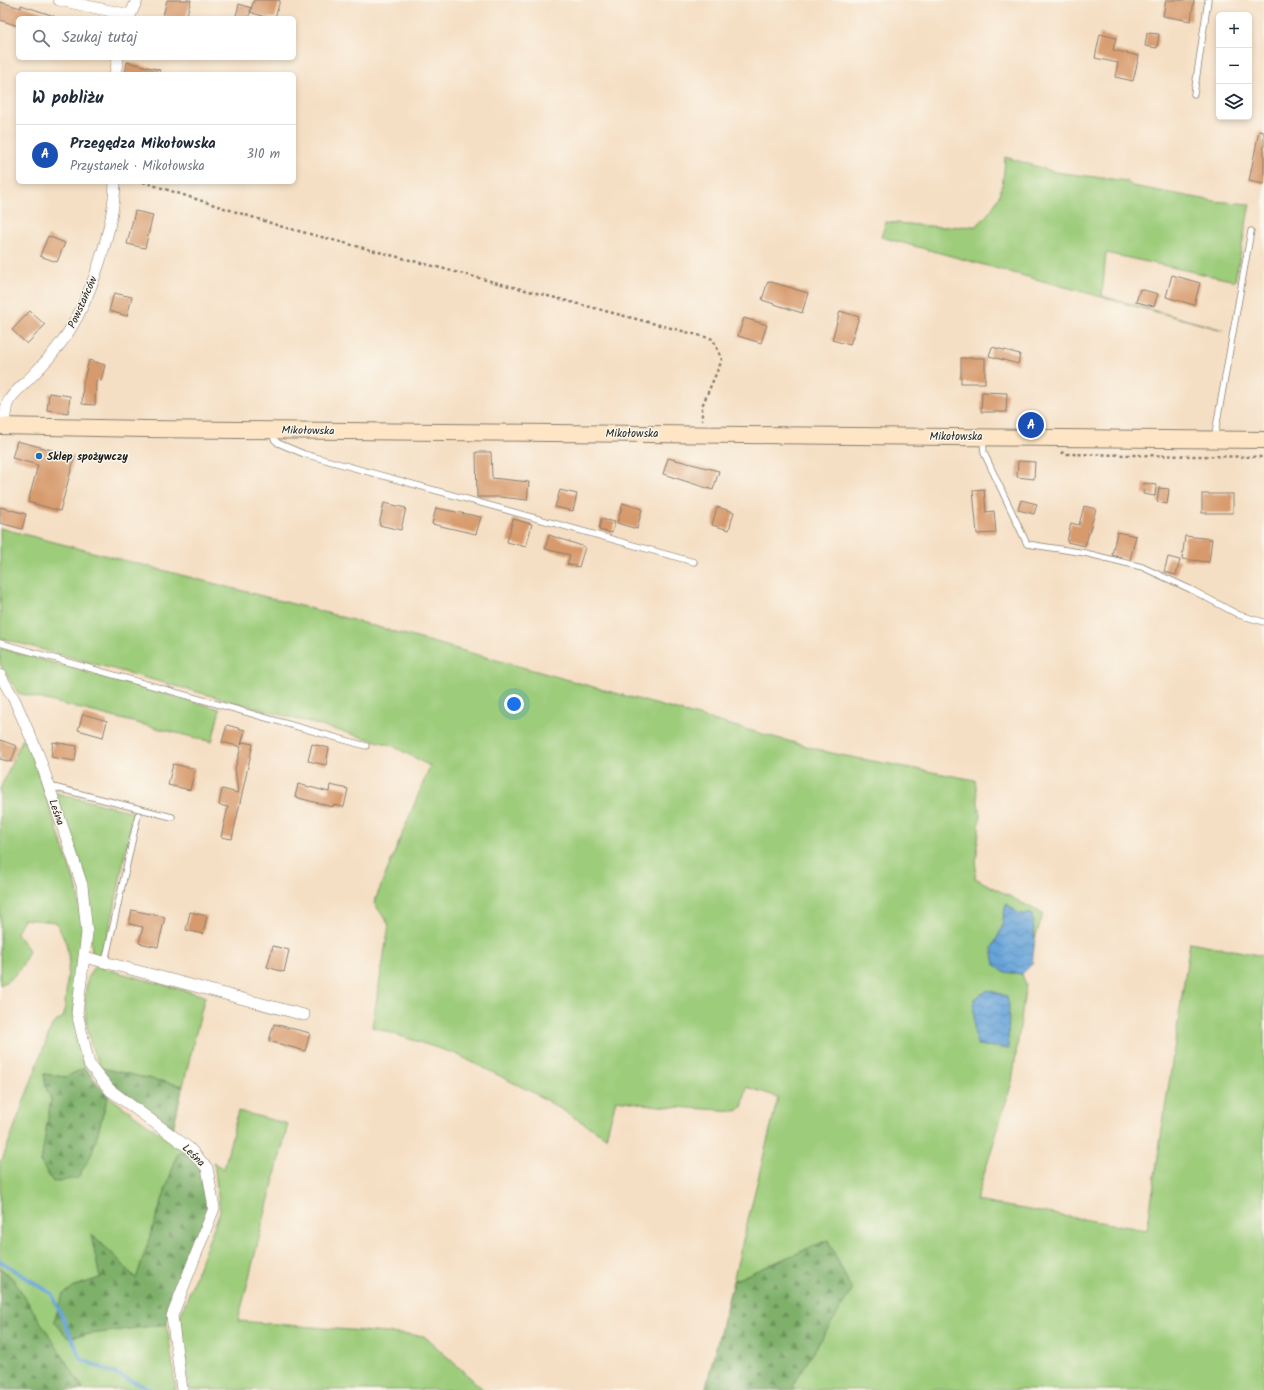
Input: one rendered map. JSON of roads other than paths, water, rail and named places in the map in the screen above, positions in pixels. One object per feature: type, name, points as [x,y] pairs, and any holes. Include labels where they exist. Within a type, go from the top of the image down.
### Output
[{"type":"main road","name":"Mikołowska","points":[[2,426],[138,429],[1047,436],[1264,440]]},
{"type":"street","points":[[59,0],[126,16]]},
{"type":"street","points":[[130,16],[137,0]]},
{"type":"street","points":[[115,72],[118,60]]},
{"type":"street","name":"Powstańców","points":[[2,426],[9,401],[47,360],[63,340],[76,318],[87,293],[104,245],[115,192],[115,184]]},
{"type":"street","name":"Leśna","points":[[0,675],[15,701],[39,756],[82,885],[87,933],[77,1013],[89,1064],[110,1090],[189,1148],[207,1168],[214,1208],[172,1316],[182,1390]]},
{"type":"street","points":[[85,957],[304,1015]]},
{"type":"lane","points":[[1194,94],[1208,0]]},
{"type":"lane","points":[[1214,439],[1251,231]]},
{"type":"lane","points":[[273,429],[274,440],[304,454],[694,562]]},
{"type":"lane","points":[[983,436],[984,453],[1027,544],[1085,553],[1142,567],[1190,589],[1238,615],[1264,622]]},
{"type":"lane","points":[[0,643],[366,746]]},
{"type":"lane","points":[[48,786],[172,817]]},
{"type":"lane","points":[[105,962],[138,815]]},
{"type":"water","points":[[1006,904],[1020,914],[1032,914],[1035,939],[1032,964],[1022,974],[1004,972],[995,965],[992,948],[1001,930]]},
{"type":"water","points":[[988,990],[1007,996],[1009,1006],[1008,1049],[977,1045],[974,1029],[974,999]]},
{"type":"waterway","points":[[0,1261],[52,1294],[81,1359],[152,1390]]},
{"type":"place","name":"Przegędza Mikołowska","points":[[1031,425]]},
{"type":"place","name":"Sklep spożywczy","points":[[39,456]]}]
